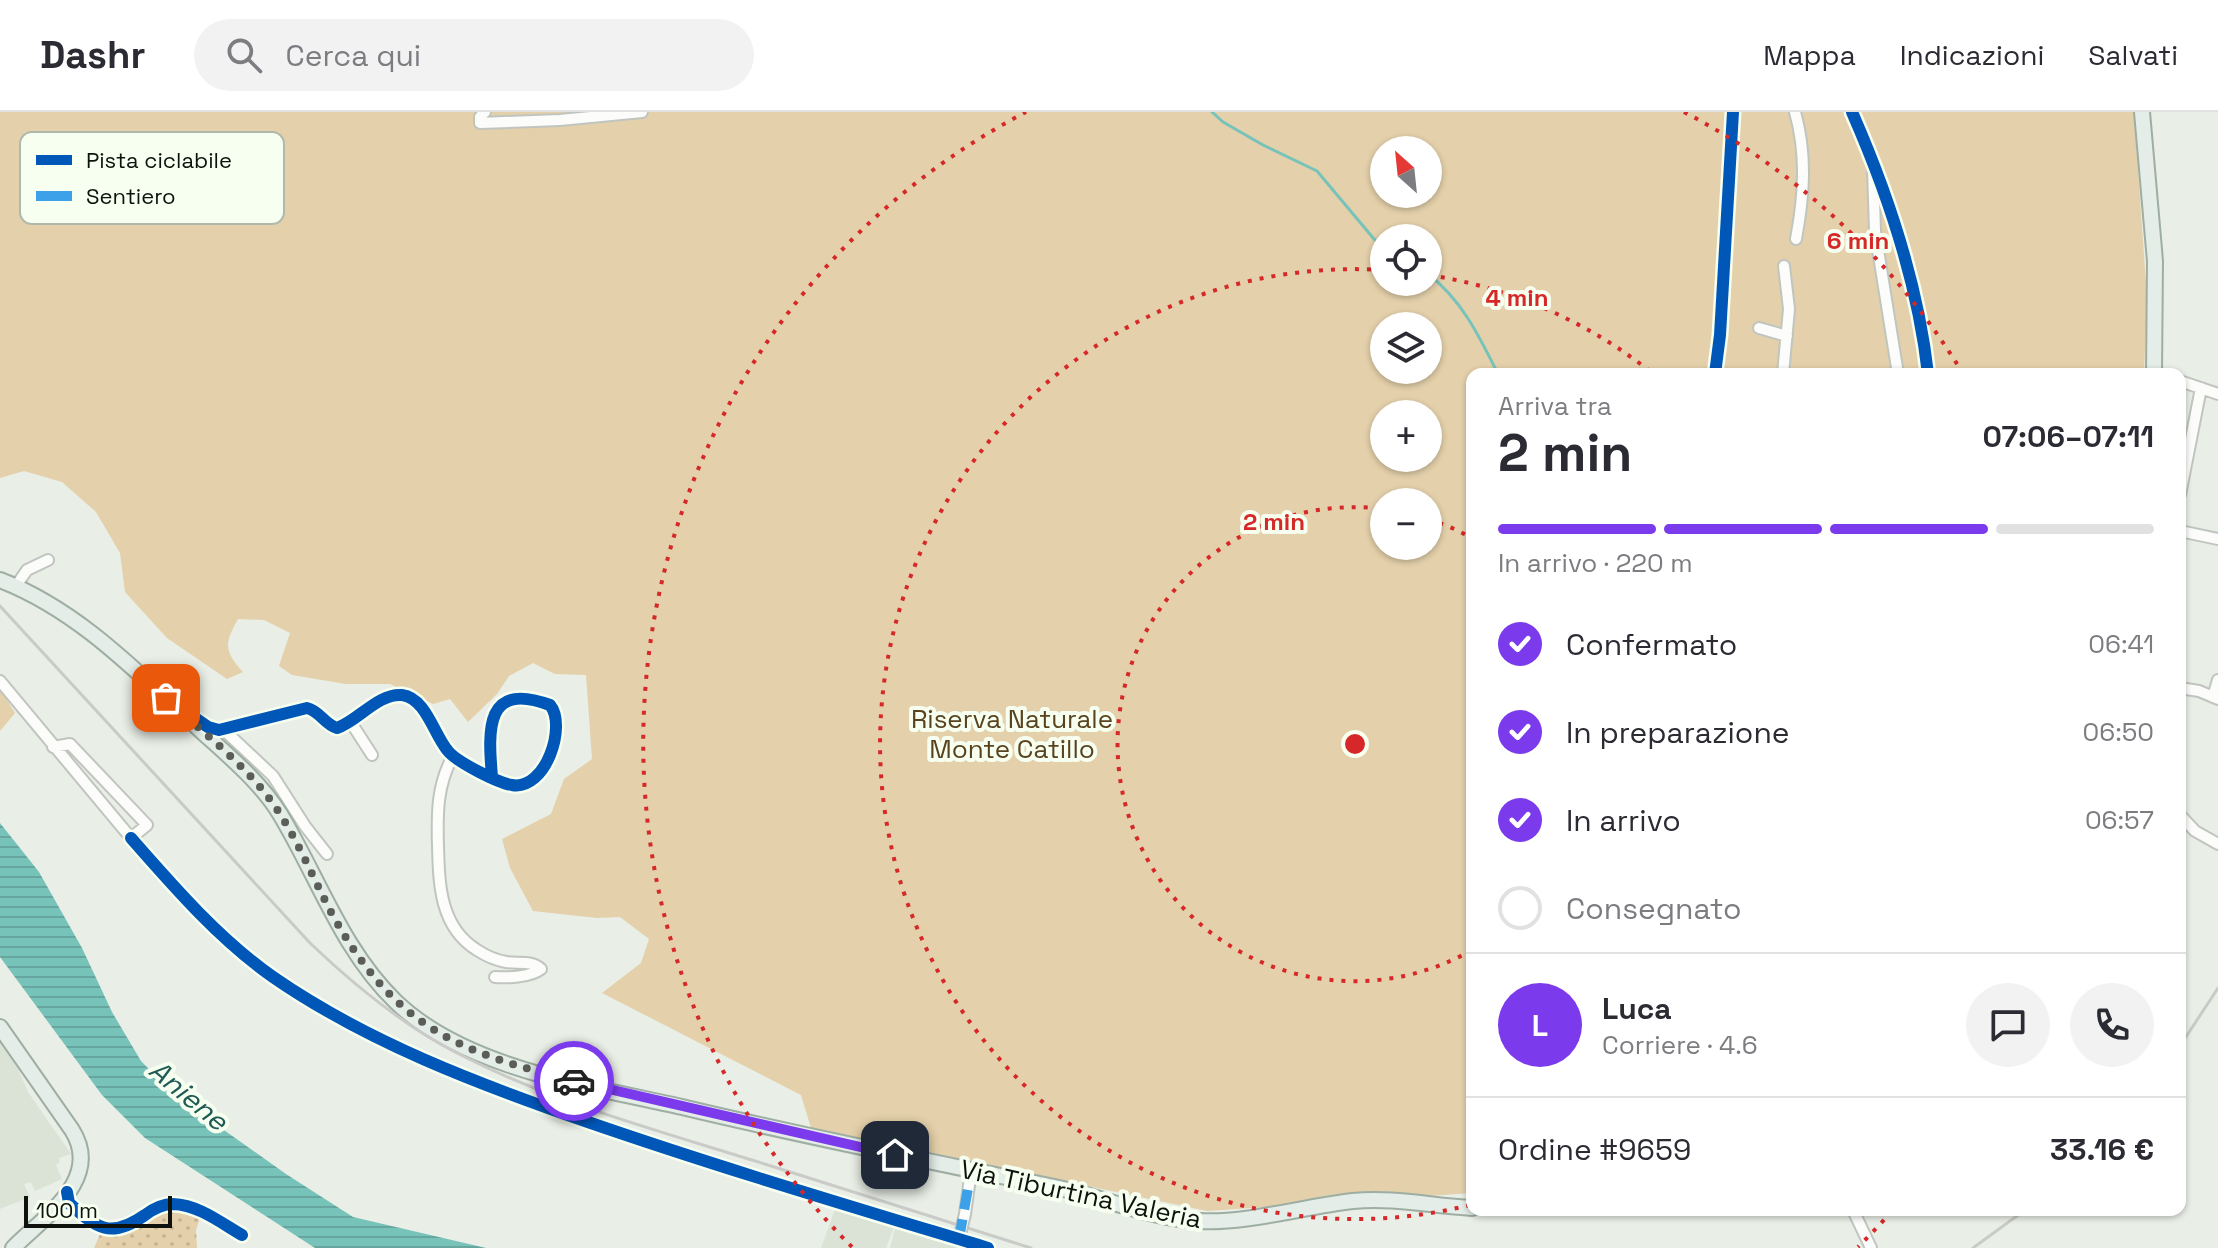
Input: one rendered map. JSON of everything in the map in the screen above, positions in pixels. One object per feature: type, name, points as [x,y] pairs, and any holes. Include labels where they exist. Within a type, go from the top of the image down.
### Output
[{"type":"main road","points":[[2142,112],[2155,261],[2154,368]]},
{"type":"main road","name":"Via Tiburtina Valeria","points":[[0,580],[16,586],[84,626],[241,767],[268,797],[363,964],[402,1008],[433,1030],[483,1056],[536,1072],[843,1145],[1079,1192],[1167,1216],[1198,1221],[1221,1221],[1378,1200],[1466,1207]]},
{"type":"main road","points":[[0,1027],[80,1144],[81,1170],[65,1199],[13,1248]]},
{"type":"street","points":[[485,112],[480,117],[480,123],[560,120],[642,112]]},
{"type":"street","points":[[1716,368],[1733,112]]},
{"type":"street","points":[[1795,112],[1804,183],[1796,239]]},
{"type":"street","points":[[1852,112],[1873,159],[1911,282],[1927,368]]},
{"type":"street","points":[[1873,159],[1875,231],[1897,368]]},
{"type":"street","points":[[1784,266],[1788,295],[1784,368]]},
{"type":"street","points":[[1759,328],[1787,336]]},
{"type":"street","points":[[2186,383],[2218,394]]},
{"type":"street","points":[[2186,464],[2201,388]]},
{"type":"street","points":[[2186,532],[2218,539]]},
{"type":"street","points":[[16,586],[27,570],[48,560]]},
{"type":"street","points":[[2186,690],[2215,698],[2218,680]]},
{"type":"street","points":[[0,681],[53,747],[187,900],[254,962],[300,994],[369,1032],[524,1100],[648,1143],[988,1248]]},
{"type":"street","points":[[166,698],[208,727],[224,730],[304,708],[314,709],[325,722],[337,728],[388,698],[408,697],[418,704],[453,756],[492,777],[512,785],[519,785],[541,772],[549,760],[555,725],[555,712],[550,705],[514,699],[498,707],[490,741],[492,777]]},
{"type":"street","points":[[350,721],[372,755]]},
{"type":"street","points":[[224,730],[273,776],[327,854]]},
{"type":"street","points":[[53,747],[70,744],[147,825],[131,838]]},
{"type":"street","points":[[453,756],[440,787],[437,818],[439,882],[449,918],[463,940],[479,952],[506,962],[535,964],[541,969],[537,973],[495,977]]},
{"type":"street","points":[[2186,821],[2195,831],[2218,844]]},
{"type":"street","points":[[959,1239],[971,1171]]},
{"type":"street","points":[[65,1199],[100,1228],[132,1224],[158,1207],[170,1204],[199,1210],[242,1235]]},
{"type":"street","points":[[1856,1216],[1871,1248]]},
{"type":"shaded area","points":[[0,1038],[5,1038],[28,1092],[71,1154],[59,1158],[60,1162],[56,1165],[62,1179],[35,1191],[31,1182],[24,1184],[30,1197],[0,1209]]},
{"type":"shaded area","points":[[836,1207],[894,1227],[886,1248],[821,1248]]},
{"type":"shaded area","points":[[896,1224],[979,1248],[890,1248]]},
{"type":"green space","name":"Riserva Naturale Monte Catillo","points":[[0,112],[2134,112],[2147,298],[2144,368],[1466,368],[1466,1193],[1207,1211],[811,1128],[801,1095],[602,993],[641,963],[649,939],[620,917],[597,918],[533,911],[510,868],[502,839],[551,814],[564,779],[592,759],[586,675],[555,674],[533,663],[509,676],[497,694],[468,722],[450,699],[433,704],[390,684],[346,684],[292,675],[279,666],[290,633],[264,620],[238,619],[228,647],[243,672],[227,679],[167,638],[125,592],[120,553],[96,512],[62,482],[24,471],[0,478]]},
{"type":"green space","points":[[0,689],[15,713],[0,731]]},
{"type":"green space","points":[[176,1211],[200,1218],[196,1230],[197,1248],[94,1248],[100,1234],[122,1233],[156,1216]]},
{"type":"water","points":[[0,823],[39,872],[141,1061],[173,1094],[353,1217],[486,1248],[315,1248],[145,1138],[102,1095],[0,957]]},
{"type":"waterway","points":[[1212,112],[1223,122],[1263,145],[1317,171],[1370,234]]},
{"type":"waterway","points":[[1442,286],[1460,307],[1495,368]]},
{"type":"railway","points":[[0,606],[310,943],[361,989],[416,1029],[455,1052],[564,1100],[1031,1248]]},
{"type":"railway","points":[[2186,1037],[2218,988]]},
{"type":"railway","points":[[1973,1248],[2017,1216]]},
{"type":"marked path","points":[[959,1239],[971,1171]]},
{"type":"cycle path","points":[[1716,368],[1733,112]]},
{"type":"cycle path","points":[[1852,112],[1900,240],[1917,307],[1927,368]]},
{"type":"cycle path","points":[[166,698],[208,727],[219,730],[307,708],[337,728],[385,698],[402,695],[423,710],[453,756],[478,771],[497,780],[512,785],[524,784],[535,778],[550,755],[556,727],[555,714],[550,705],[529,699],[513,699],[502,705],[491,727],[492,777]]},
{"type":"cycle path","points":[[131,838],[198,912],[253,962],[346,1022],[424,1060],[585,1121],[735,1171],[988,1248]]},
{"type":"cycle path","points":[[67,1192],[69,1203],[96,1225],[105,1228],[123,1227],[158,1207],[173,1204],[201,1211],[242,1235]]},
{"type":"way so far","points":[[166,698],[241,767],[268,797],[297,844],[347,940],[372,976],[402,1008],[433,1030],[483,1056],[574,1081]]},
{"type":"route","points":[[574,1081],[895,1155]]},
{"type":"water label","name":"Aniene","points":[[189,1095]]}]
